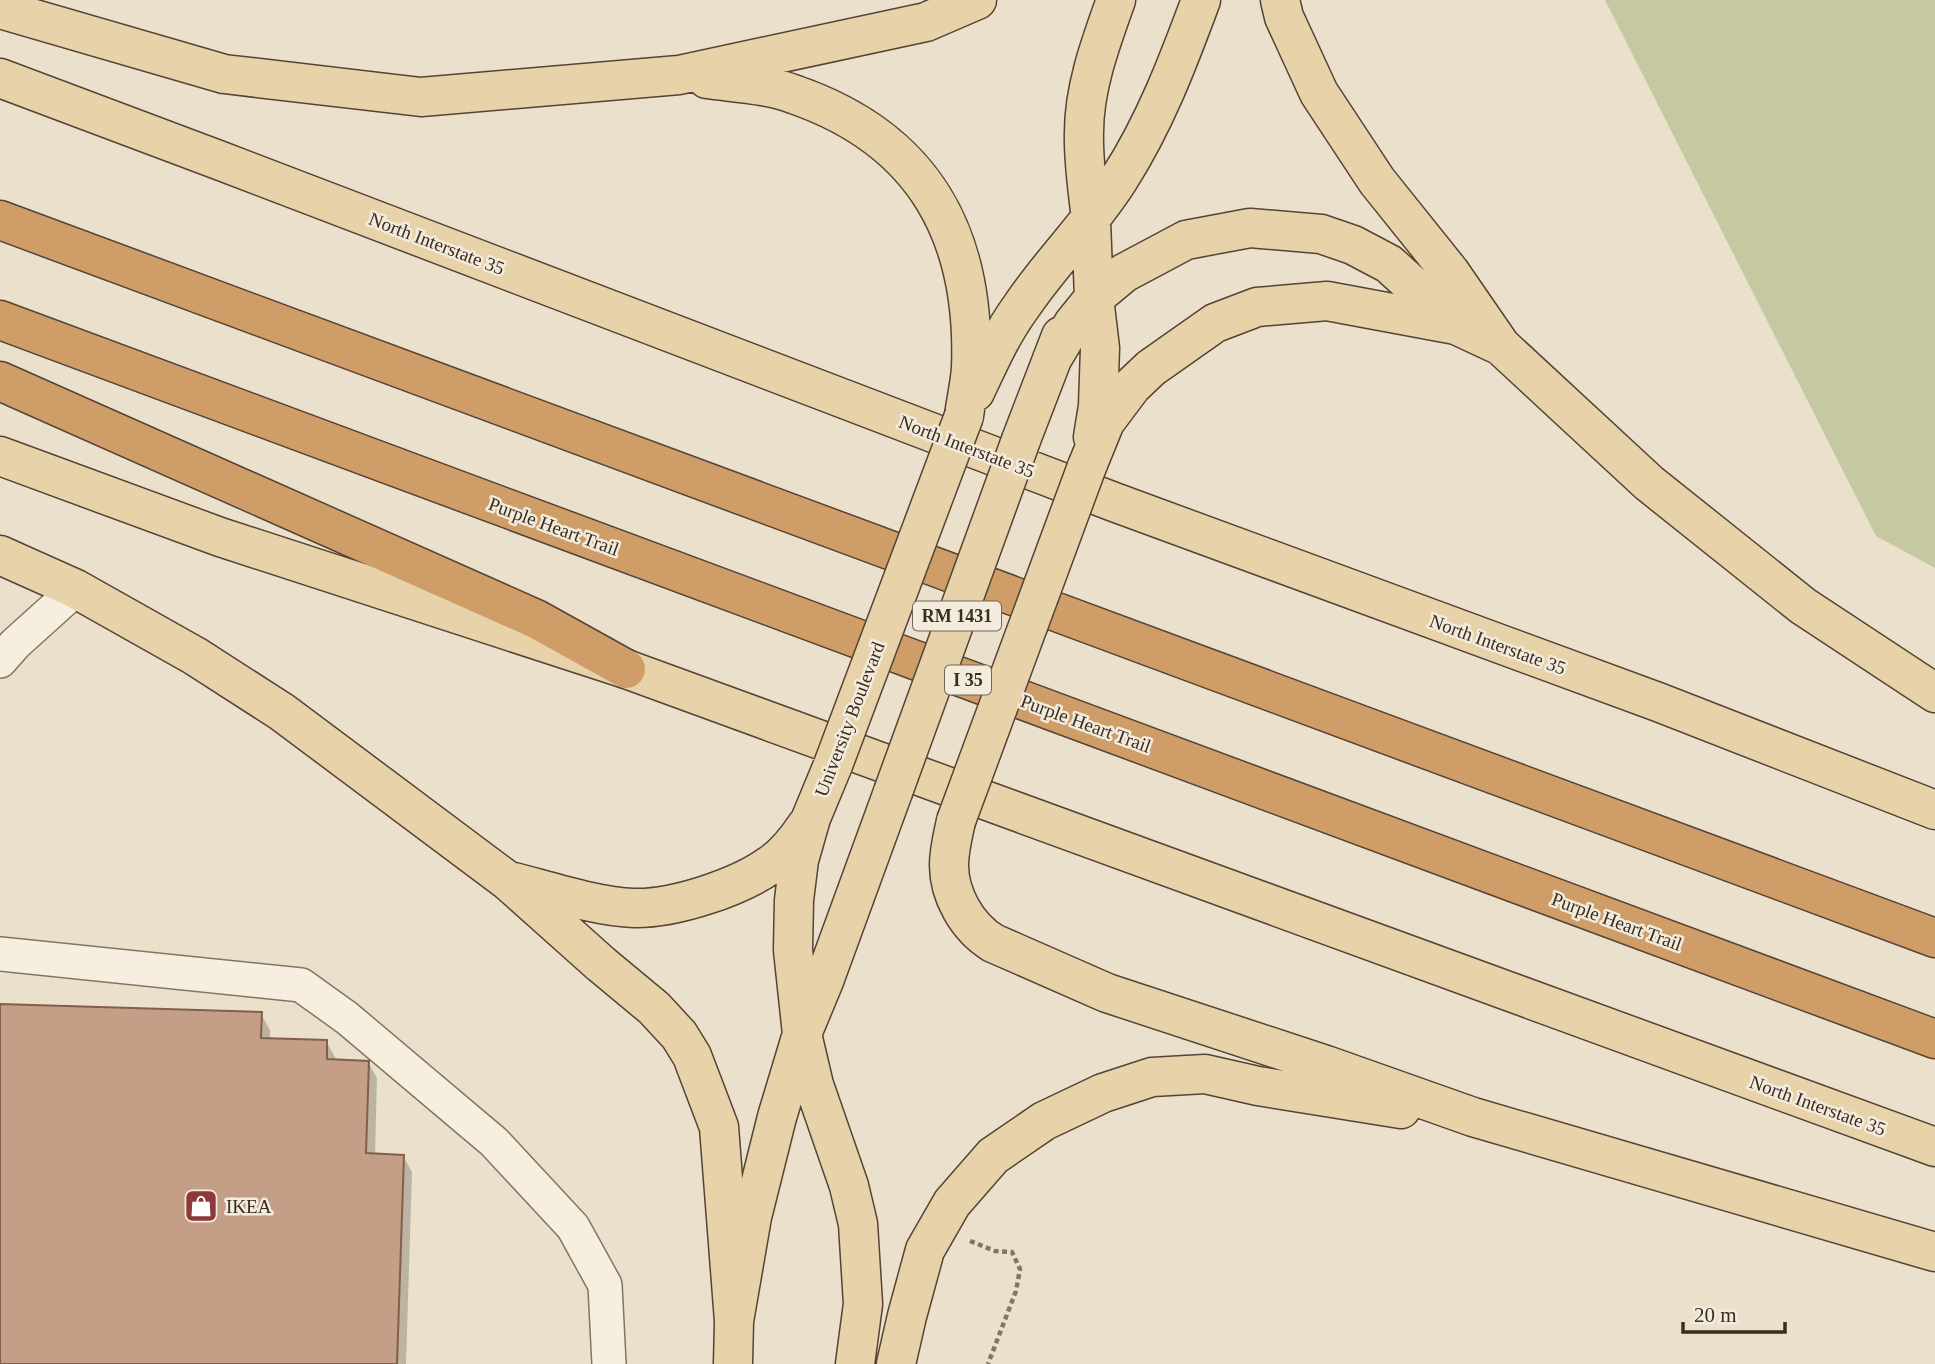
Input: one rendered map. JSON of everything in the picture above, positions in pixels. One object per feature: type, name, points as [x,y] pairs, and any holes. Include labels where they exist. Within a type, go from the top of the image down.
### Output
[{"type":"highway","points":[[0,220],[1935,939]]},
{"type":"highway","name":"Purple Heart Trail","points":[[0,320],[1935,1039]]},
{"type":"highway","points":[[0,381],[536,619],[626,669]]},
{"type":"main road","points":[[0,9],[224,74],[421,97],[679,75],[926,22],[977,0]]},
{"type":"main road","name":"RM 1431","points":[[1052,359],[1068,314],[1091,220],[1084,130],[1089,87],[1102,38],[1116,0]]},
{"type":"main road","name":"RM 1431","points":[[964,416],[998,344],[1021,307],[1091,220],[1142,141],[1176,67],[1201,0]]},
{"type":"main road","points":[[1280,0],[1284,17],[1319,93],[1377,181],[1450,272],[1501,346],[1649,483],[1803,606],[1935,693]]},
{"type":"main road","points":[[679,75],[769,87],[825,106],[881,139],[921,181],[953,234],[967,286],[971,371],[964,416]]},
{"type":"main road","name":"North Interstate 35","points":[[0,78],[1127,507],[1645,698],[1935,810]]},
{"type":"main road","points":[[1087,464],[1098,406],[1100,368],[1091,220]]},
{"type":"main road","points":[[1052,359],[1073,324],[1094,298],[1124,273],[1186,240],[1250,228],[1321,234],[1353,245],[1389,264],[1456,325]]},
{"type":"main road","points":[[1501,346],[1456,325],[1327,301],[1257,307],[1215,323],[1151,368],[1132,386],[1105,422],[1087,464],[956,821],[950,857],[951,886],[964,913],[982,936],[1107,993],[1473,1117],[1935,1252]]},
{"type":"main road","name":"University Boulevard","points":[[733,1364],[734,1321],[752,1217],[777,1117],[802,1034],[824,981],[1052,359]]},
{"type":"main road","name":"University Boulevard","points":[[855,1364],[863,1304],[858,1224],[849,1186],[814,1085],[802,1034],[793,950],[794,900],[799,860],[811,818],[964,416]]},
{"type":"main road","name":"North Interstate 35","points":[[0,456],[220,537],[626,669],[1935,1147]]},
{"type":"main road","points":[[0,555],[76,589],[195,656],[282,712],[508,881],[654,1008],[679,1035],[692,1056],[719,1127],[734,1321]]},
{"type":"main road","points":[[508,881],[601,904],[634,908],[674,905],[746,879],[770,865],[793,845],[811,818]]},
{"type":"main road","points":[[896,1364],[925,1250],[952,1203],[993,1156],[1044,1121],[1103,1093],[1152,1077],[1205,1074],[1379,1107],[1473,1117]]},
{"type":"lane","points":[[0,661],[76,589]]},
{"type":"lane","points":[[0,954],[301,985],[347,1018],[494,1142],[573,1227],[605,1286],[609,1364]]},
{"type":"path","points":[[962,1238],[995,1251],[1012,1252],[1020,1269],[1016,1291],[988,1364]]},
{"type":"green space","points":[[1605,0],[1935,0],[1935,568],[1876,536]]},
{"type":"building","name":"IKEA","points":[[0,1004],[262,1012],[261,1038],[327,1040],[327,1059],[369,1061],[366,1153],[404,1155],[397,1364],[0,1364]]},
{"type":"place","name":"IKEA","points":[[201,1206]]}]
